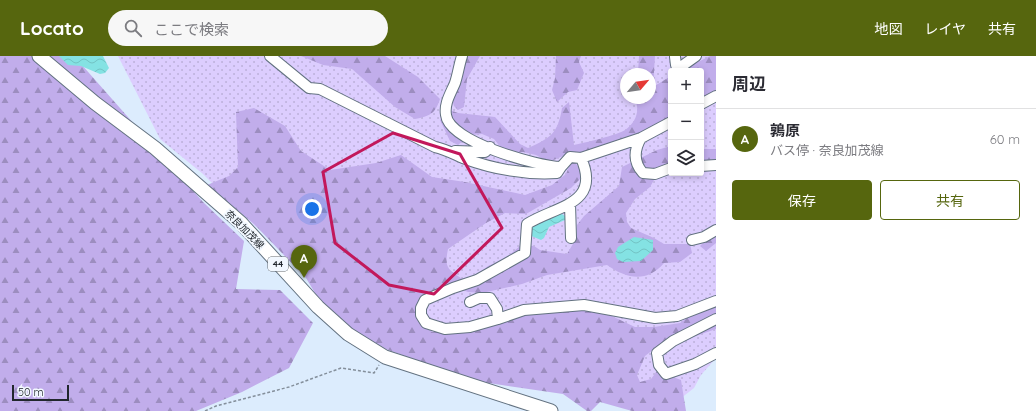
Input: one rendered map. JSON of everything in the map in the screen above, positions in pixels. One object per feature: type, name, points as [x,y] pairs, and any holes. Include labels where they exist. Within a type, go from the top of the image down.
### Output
[{"type":"main road","name":"奈良加茂線","points":[[39,56],[95,103],[155,148],[241,223],[318,307],[335,323],[385,357],[551,411]]},
{"type":"lane","points":[[270,56],[309,88],[320,89],[435,146],[489,166],[509,171],[557,173],[570,157],[581,158],[641,138],[668,124]]},
{"type":"lane","points":[[462,56],[455,82],[447,101],[446,115],[450,127],[469,138],[509,156],[547,166],[561,167]]},
{"type":"lane","points":[[675,56],[676,65],[682,66],[696,56]]},
{"type":"lane","points":[[704,102],[716,96]]},
{"type":"lane","points":[[641,138],[631,152],[642,173],[655,174],[668,169]]},
{"type":"lane","points":[[449,150],[485,152],[490,147]]},
{"type":"lane","points":[[509,156],[517,171]]},
{"type":"lane","points":[[581,158],[588,174],[587,183],[583,192],[570,204],[539,217],[527,224],[525,253],[477,280],[452,288],[425,300],[421,308],[421,315],[426,323],[445,329],[470,326],[498,319],[524,310],[584,305],[655,318],[677,316],[704,304],[716,301]]},
{"type":"lane","points":[[704,166],[716,165]]},
{"type":"lane","points":[[570,204],[571,238]]},
{"type":"lane","points":[[692,240],[704,237],[716,230]]},
{"type":"lane","points":[[470,302],[486,297],[490,298],[497,309],[498,319]]},
{"type":"lane","points":[[716,319],[680,337],[657,354],[659,364],[666,374],[695,364],[716,353]]},
{"type":"path","points":[[205,411],[216,406],[289,387],[341,368],[374,373],[385,357]]},
{"type":"highlighted area","points":[[393,133],[460,154],[502,228],[434,294],[389,285],[335,243],[323,172]]},
{"type":"shaded area","points":[[118,56],[716,56],[716,358],[701,375],[694,388],[680,399],[419,336],[255,226],[203,174],[160,139]]},
{"type":"green space","points":[[0,56],[74,56],[203,202],[244,241],[236,289],[280,290],[313,323],[289,368],[242,392],[196,411],[0,411]]},
{"type":"green space","points":[[301,56],[385,56],[418,77],[440,99],[436,108],[431,114],[415,119],[395,107],[352,69],[323,65]]},
{"type":"green space","points":[[465,56],[480,56],[467,79],[464,107],[458,110],[454,106],[452,99]]},
{"type":"green space","points":[[556,56],[581,56],[579,62],[584,73],[577,90],[568,92],[557,102],[552,90],[555,78]]},
{"type":"green space","points":[[639,56],[655,56],[654,68],[638,68]]},
{"type":"green space","points":[[710,56],[716,56],[716,92],[704,98],[704,68],[686,68]]},
{"type":"green space","points":[[668,78],[668,120],[631,146],[568,154],[549,162],[536,155],[523,152],[514,153],[501,148],[494,139],[482,134],[470,135],[458,145],[450,141],[440,120],[450,110],[458,113],[495,117],[520,144],[528,148],[548,138],[552,134],[556,129],[562,108],[569,102],[574,145],[600,139],[625,130],[635,120],[636,104],[656,104],[656,85]]},
{"type":"green space","points":[[254,108],[285,126],[301,151],[330,170],[376,163],[401,155],[432,177],[465,182],[525,195],[552,185],[566,174],[570,164],[575,162],[580,170],[581,178],[571,188],[526,214],[505,213],[486,223],[448,249],[448,268],[464,280],[475,277],[488,266],[506,258],[521,245],[534,246],[540,250],[567,254],[577,237],[577,225],[584,216],[619,186],[622,167],[657,150],[668,147],[668,168],[655,170],[654,180],[650,187],[635,199],[626,213],[627,222],[631,228],[664,244],[690,244],[692,253],[680,262],[664,263],[651,274],[637,277],[629,276],[614,270],[607,265],[547,275],[522,284],[482,293],[468,292],[449,285],[424,296],[423,324],[432,332],[446,332],[525,313],[597,309],[635,327],[654,327],[680,323],[691,315],[716,305],[716,329],[690,338],[671,336],[645,356],[637,375],[640,382],[651,379],[657,371],[681,380],[686,411],[632,411],[600,402],[591,411],[587,411],[563,394],[475,381],[377,346],[350,330],[321,303],[306,278],[254,224],[207,185],[229,176],[238,167],[236,112]]},
{"type":"green space","points":[[704,149],[716,149],[716,169],[711,171],[706,163],[704,163]]},
{"type":"green space","points":[[716,230],[716,243],[706,251],[700,246]]},
{"type":"water","points":[[59,56],[103,56],[109,68],[105,73],[100,74],[81,66],[68,65]]},
{"type":"water","points":[[559,212],[565,216],[565,220],[549,227],[544,238],[541,240],[529,235],[534,222]]},
{"type":"water","points":[[634,237],[653,240],[653,250],[641,261],[623,262],[617,259],[615,253],[618,247]]},
{"type":"place","name":"鶉原","points":[[304,278]]}]
